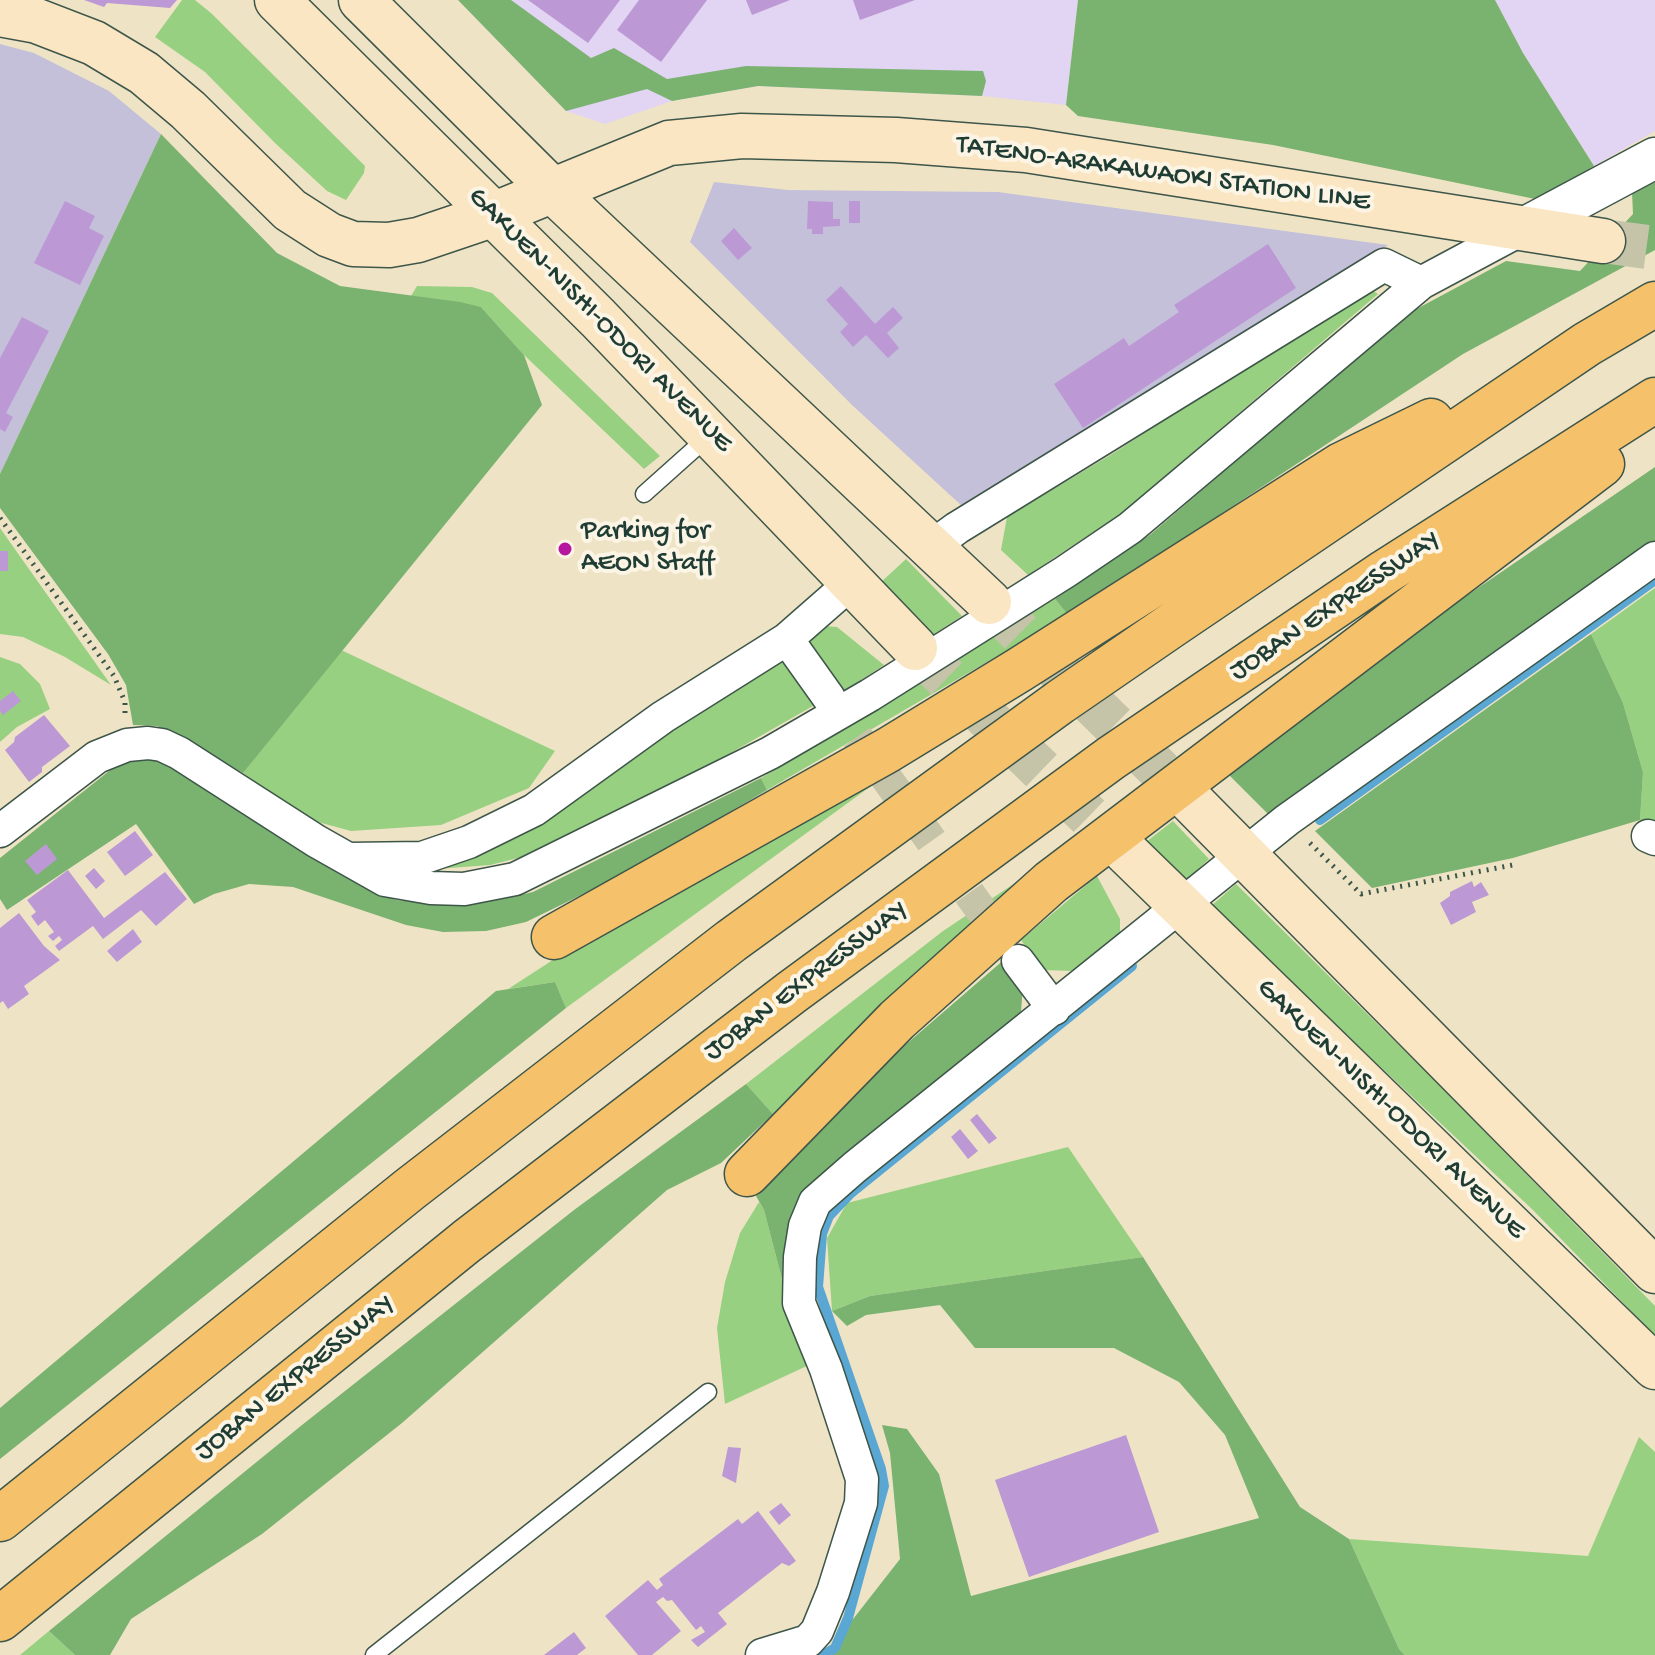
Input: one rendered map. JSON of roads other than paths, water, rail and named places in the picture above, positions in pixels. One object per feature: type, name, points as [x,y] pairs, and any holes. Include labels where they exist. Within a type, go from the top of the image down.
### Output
[{"type":"highway","points":[[0,1519],[410,1189],[731,941],[1060,702],[1587,344],[1655,304]]},
{"type":"highway","points":[[554,937],[888,750],[1341,465],[1587,344]]},
{"type":"highway","name":"JOBAN EXPRESSWAY","points":[[0,1619],[467,1241],[817,973],[1137,741],[1385,572],[1655,400]]},
{"type":"highway","points":[[747,1174],[897,1020],[1051,882],[1146,807],[1655,425]]},
{"type":"main road","name":"GAKUEN-NISHI-ODORI AVENUE","points":[[277,0],[495,214],[915,648]]},
{"type":"main road","points":[[361,0],[552,190],[989,602]]},
{"type":"main road","name":"TATENO-ARAKAWAOKI STATION LINE","points":[[0,14],[37,21],[94,43],[144,73],[188,110],[290,210],[329,235],[353,244],[389,245],[418,240],[495,214],[669,143],[742,136],[896,140],[1026,150],[1603,241]]},
{"type":"main road","points":[[1191,801],[1655,1271]]},
{"type":"main road","name":"GAKUEN-NISHI-ODORI AVENUE","points":[[1126,852],[1655,1367]]},
{"type":"street","points":[[0,831],[97,757],[127,745],[162,745],[385,880],[431,888],[464,889],[515,879],[770,753],[870,695],[1130,528],[1421,283],[1655,158]]},
{"type":"street","points":[[931,547],[1384,265],[1421,283]]},
{"type":"street","points":[[762,1655],[808,1641],[817,1631],[833,1592],[861,1503],[862,1479],[826,1369],[799,1303],[802,1242],[815,1202],[1287,820],[1655,558]]},
{"type":"street","points":[[346,859],[422,858],[469,842],[534,810],[663,717],[787,639],[852,582]]},
{"type":"street","points":[[787,639],[829,698]]},
{"type":"street","points":[[1018,961],[1054,1009]]},
{"type":"lane","points":[[644,494],[711,434]]},
{"type":"lane","points":[[374,1655],[708,1392]]},
{"type":"waterway","points":[[1320,820],[1655,580]]},
{"type":"waterway","points":[[823,1655],[835,1648],[848,1618],[884,1486],[881,1469],[818,1287],[822,1234],[829,1216],[851,1193],[1132,966]]},
{"type":"tunnel","points":[[1603,241],[1655,248]]},
{"type":"tunnel","points":[[989,602],[1191,801]]},
{"type":"tunnel","points":[[915,648],[1126,852]]},
{"type":"tunnel","points":[[829,698],[1009,949]]},
{"type":"place","name":"Parking for AEON Staff","points":[[565,549]]}]
